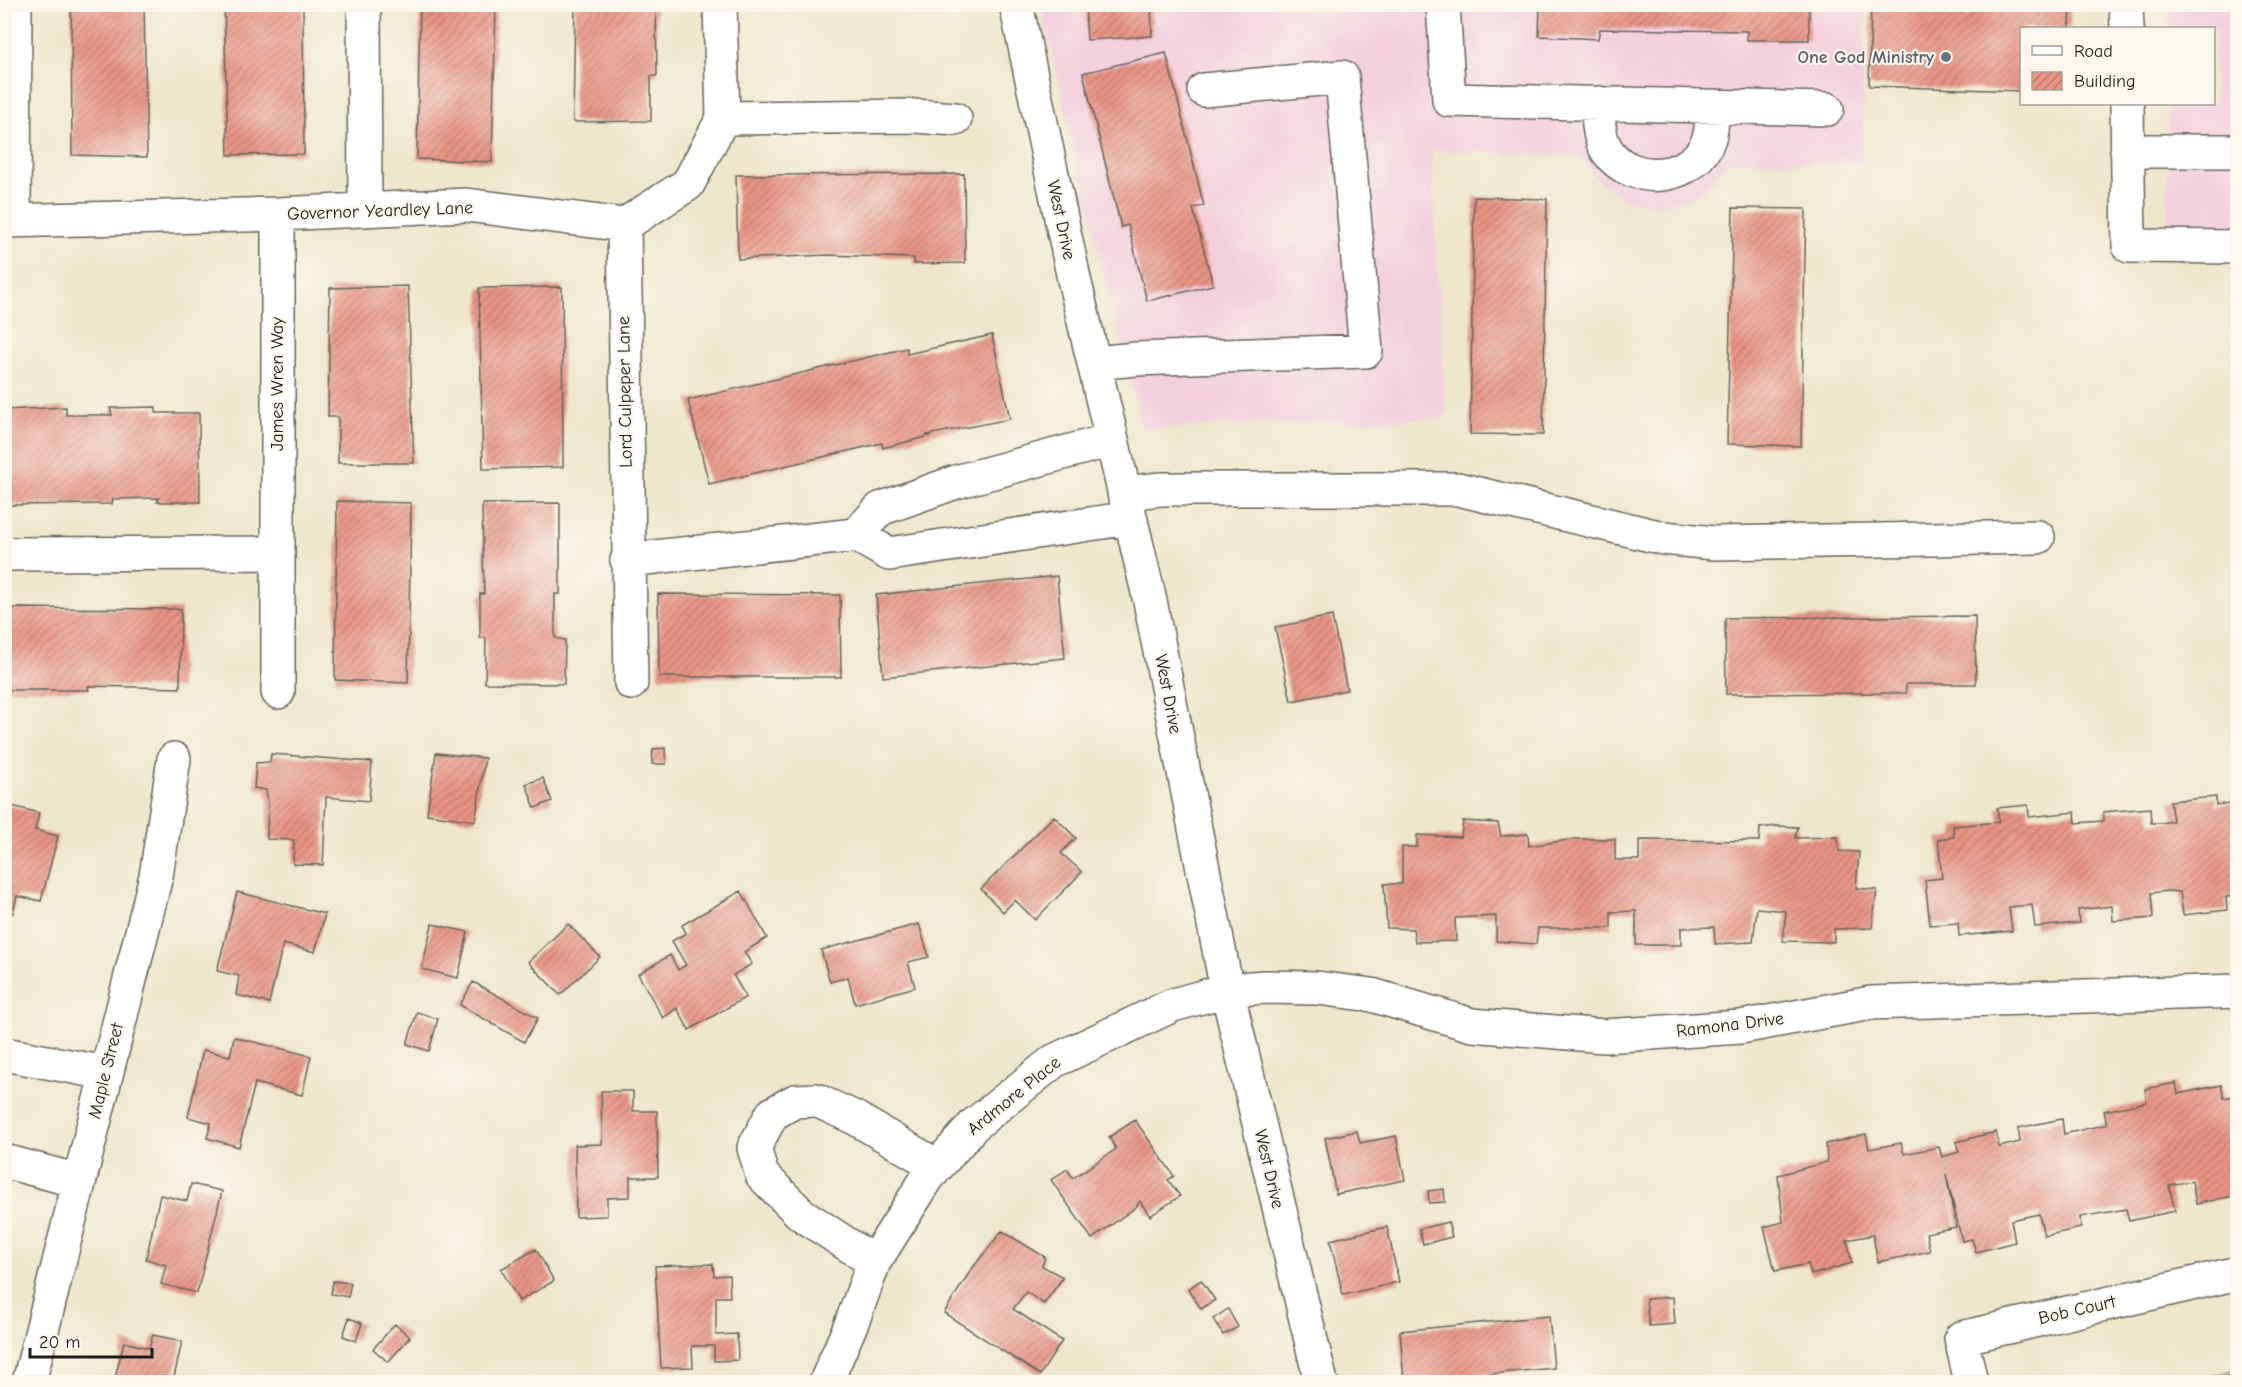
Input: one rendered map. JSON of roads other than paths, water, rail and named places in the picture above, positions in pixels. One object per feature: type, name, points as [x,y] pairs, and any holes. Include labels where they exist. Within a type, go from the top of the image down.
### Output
[{"type":"street","points":[[9,221],[15,4]]},
{"type":"street","points":[[364,4],[365,209]]},
{"type":"street","points":[[624,225],[688,184],[723,118],[720,4]]},
{"type":"street","name":"West Drive","points":[[1016,4],[1111,440],[1150,601],[1227,990],[1321,1383]]},
{"type":"street","points":[[1443,4],[1449,100],[1827,109]]},
{"type":"street","points":[[2127,4],[2127,27]]},
{"type":"street","points":[[1094,363],[1136,359],[1366,351],[1342,77],[1204,90]]},
{"type":"street","points":[[1599,104],[1598,129],[1608,152],[1628,169],[1652,176],[1676,172],[1696,159],[1709,139],[1714,106]]},
{"type":"street","points":[[2127,105],[2128,246],[2238,247]]},
{"type":"street","points":[[723,118],[915,116],[955,118]]},
{"type":"street","points":[[2127,151],[2236,151]]},
{"type":"street","name":"Governor Yeardley Lane","points":[[9,221],[278,214],[466,205],[624,225]]},
{"type":"street","name":"James Wren Way","points":[[278,214],[276,553],[278,692]]},
{"type":"street","name":"Lord Culpeper Lane","points":[[624,225],[627,560],[631,683]]},
{"type":"street","points":[[856,535],[880,508],[956,482],[1111,440]]},
{"type":"street","points":[[627,560],[856,535],[889,554],[1127,505],[1173,489],[1458,489],[1663,538],[1714,543],[2038,537]]},
{"type":"street","points":[[4,554],[276,553]]},
{"type":"street","name":"Maple Street","points":[[29,1383],[156,876],[174,759]]},
{"type":"street","name":"Ramona Drive","points":[[1227,990],[1264,987],[1328,989],[1372,995],[1472,1025],[1604,1036],[1740,1027],[1871,1003],[2238,991]]},
{"type":"street","name":"Ardmore Place","points":[[826,1383],[874,1262],[938,1166],[974,1125],[1054,1061],[1173,1005],[1227,990]]},
{"type":"street","points":[[4,1054],[106,1073]]},
{"type":"street","points":[[874,1262],[801,1214],[762,1175],[754,1148],[772,1114],[795,1101],[816,1100],[855,1118],[938,1166]]},
{"type":"street","points":[[4,1161],[78,1181]]},
{"type":"street","name":"Bob Court","points":[[1971,1383],[1961,1338],[2238,1273]]},
{"type":"place","name":"One God Ministry","points":[[1946,57]]}]
